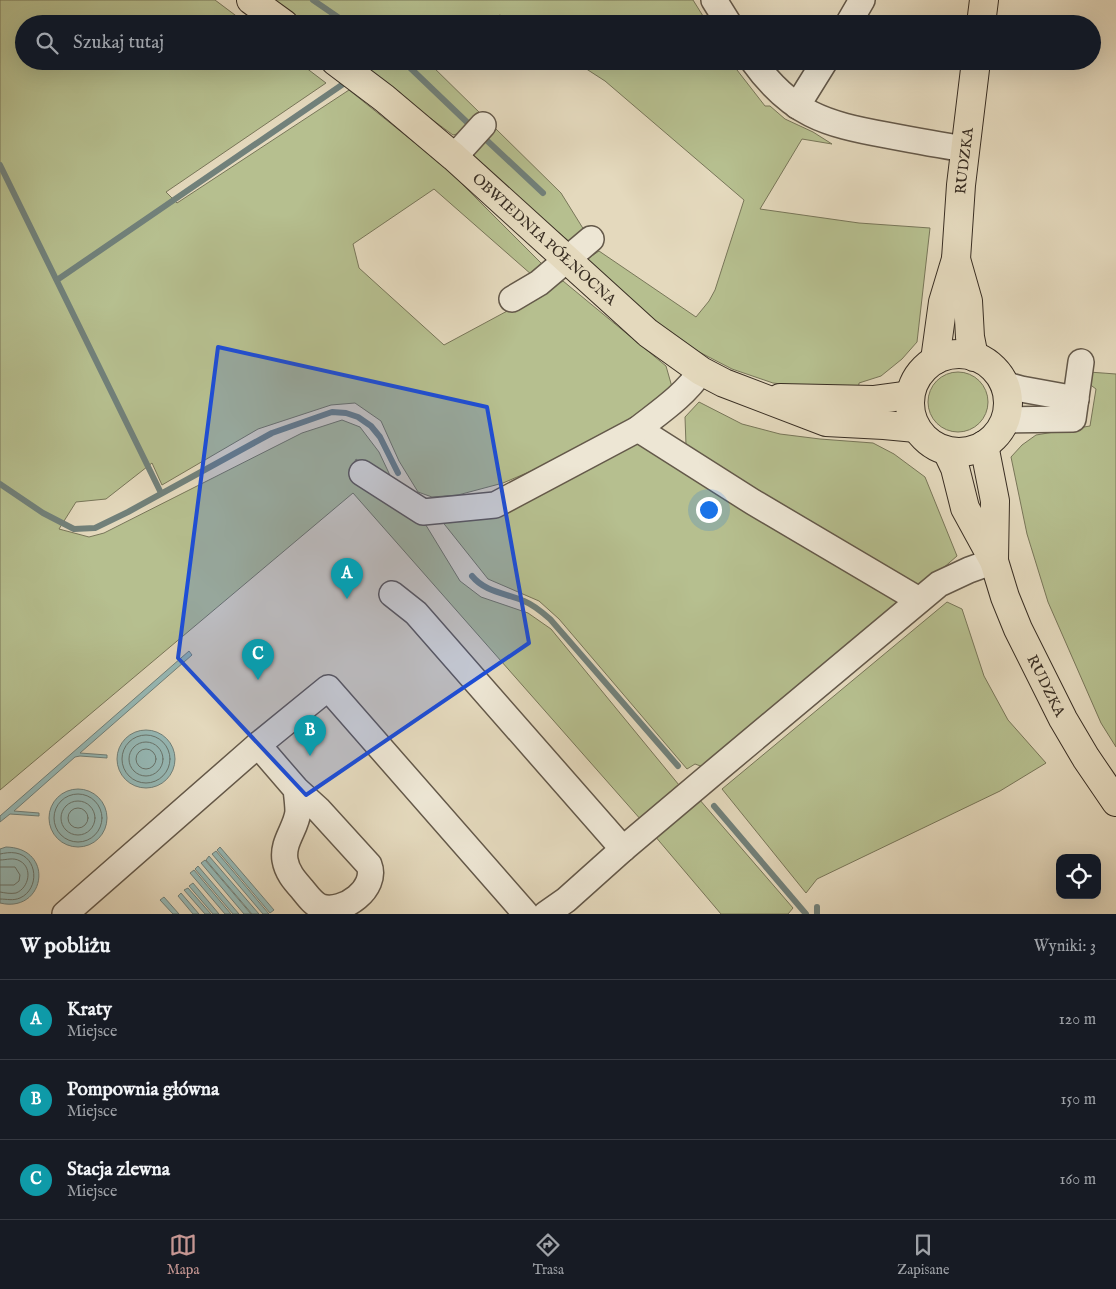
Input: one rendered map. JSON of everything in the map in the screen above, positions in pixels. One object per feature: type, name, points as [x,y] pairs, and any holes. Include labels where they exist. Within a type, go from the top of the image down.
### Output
[{"type":"main road","points":[[251,0],[272,15]]},
{"type":"main road","points":[[982,15],[984,0]]},
{"type":"main road","name":"OBWIEDNIA PÓŁNOCNA","points":[[347,70],[384,98],[454,157],[648,333],[702,371],[724,383],[826,422],[884,424],[916,428]]},
{"type":"main road","name":"RUDZKA","points":[[935,360],[943,302],[956,259],[965,149],[975,70]]},
{"type":"main road","name":"RUDZKA","points":[[956,259],[968,301],[970,337],[974,357]]},
{"type":"main road","points":[[955,355],[974,357],[992,368],[1003,384],[1007,396],[1005,420],[1000,430],[984,445],[960,452],[947,451],[930,443],[916,428],[912,416],[910,395],[919,375],[926,366],[935,360],[955,355]]},
{"type":"main road","name":"OBWIEDNIA PÓŁNOCNA","points":[[764,398],[873,400],[910,395]]},
{"type":"main road","name":"RUDZKA","points":[[984,445],[995,502],[994,561]]},
{"type":"main road","name":"RUDZKA","points":[[947,451],[955,468],[965,508],[994,561],[1018,629],[1051,695],[1086,758],[1116,802]]},
{"type":"street","points":[[714,0],[723,15]]},
{"type":"street","points":[[853,15],[862,0]]},
{"type":"street","points":[[761,70],[778,90],[797,106],[818,118],[836,125],[965,149]]},
{"type":"street","points":[[797,106],[819,70]]},
{"type":"street","points":[[454,157],[483,125]]},
{"type":"street","points":[[512,299],[539,283],[591,240]]},
{"type":"street","points":[[1005,420],[1073,420],[1081,362]]},
{"type":"street","points":[[362,473],[423,512],[495,505],[638,429],[678,398],[702,371]]},
{"type":"street","points":[[1003,384],[1076,400]]},
{"type":"street","points":[[638,429],[753,502],[919,600]]},
{"type":"street","points":[[546,914],[566,900],[623,849],[939,584],[994,561]]},
{"type":"street","points":[[392,594],[416,613],[623,849]]},
{"type":"street","points":[[65,914],[258,745],[328,688],[526,914]]},
{"type":"street","points":[[258,745],[296,789],[318,809],[369,865],[371,872],[369,883],[363,892],[345,906],[331,908],[318,905],[290,876],[285,858],[285,849],[298,813],[296,789]]},
{"type":"highlighted area","points":[[218,347],[487,407],[529,643],[306,795],[178,658]]},
{"type":"green space","points":[[0,0],[215,0],[235,15],[15,15],[15,70],[309,70],[326,83],[166,192],[177,203],[349,90],[445,167],[543,265],[532,275],[434,189],[353,244],[359,268],[444,345],[563,281],[666,366],[672,387],[656,405],[536,469],[503,483],[458,495],[432,497],[418,492],[399,461],[381,421],[355,403],[331,405],[258,429],[162,485],[152,463],[106,499],[76,502],[59,529],[89,537],[104,533],[302,433],[342,420],[360,427],[379,452],[396,488],[356,459],[349,474],[424,522],[460,581],[481,597],[528,613],[551,629],[679,785],[642,821],[353,493],[0,790]]},
{"type":"green space","points":[[274,0],[693,0],[702,15],[500,15],[293,15]]},
{"type":"green space","points":[[365,70],[436,70],[482,115],[465,132],[453,135]]},
{"type":"green space","points":[[588,70],[737,70],[765,106],[770,106],[785,119],[813,132],[832,144],[802,139],[760,209],[859,223],[930,228],[917,342],[902,359],[881,376],[859,383],[858,393],[773,383],[732,369],[676,340],[586,260],[599,251],[696,317],[715,290],[744,200],[605,81]]},
{"type":"green space","points":[[495,128],[561,193],[584,230],[571,243],[477,163],[472,152]]},
{"type":"green space","points":[[958,372],[975,377],[983,385],[988,402],[983,419],[975,427],[958,432],[941,427],[933,419],[928,402],[933,385],[941,377]]},
{"type":"green space","points":[[1089,372],[1116,374],[1116,747],[1101,723],[1048,602],[1027,534],[1011,457],[1022,445],[1036,435],[1090,426],[1096,389],[1088,383]]},
{"type":"green space","points":[[699,402],[742,424],[780,434],[873,443],[894,454],[925,477],[957,556],[919,589],[797,520],[686,445],[685,417]]},
{"type":"green space","points":[[639,437],[904,601],[706,768],[695,764],[687,769],[559,619],[539,601],[488,579],[441,520]]},
{"type":"green space","points":[[947,602],[962,609],[984,676],[1008,720],[1046,763],[1000,791],[817,879],[806,893],[722,789]]},
{"type":"green space","points":[[699,799],[793,908],[788,914],[721,914],[654,835]]},
{"type":"water","points":[[189,651],[192,655],[80,753],[107,755],[107,758],[75,757],[14,811],[39,813],[39,816],[10,814],[0,822],[0,816]]},
{"type":"water","points":[[146,730],[157,732],[170,743],[175,759],[173,770],[162,783],[146,788],[135,786],[122,775],[117,759],[119,748],[130,735]]},
{"type":"water","points":[[78,789],[89,791],[102,802],[107,818],[105,829],[94,842],[78,847],[67,845],[54,834],[49,818],[51,807],[62,794]]},
{"type":"water","points":[[6,847],[22,850],[32,858],[38,868],[39,879],[35,890],[27,899],[15,904],[0,903],[0,849]]},
{"type":"water","points":[[220,847],[274,910],[270,913],[217,850]]},
{"type":"water","points":[[216,851],[269,914],[263,914],[212,854]]},
{"type":"water","points":[[209,856],[259,914],[252,914],[206,860]]},
{"type":"water","points":[[205,860],[251,914],[244,914],[201,863]]},
{"type":"water","points":[[198,866],[239,914],[233,914],[195,869]]},
{"type":"water","points":[[194,870],[231,914],[225,914],[190,873]]},
{"type":"water","points":[[193,883],[219,914],[213,914],[189,886]]},
{"type":"water","points":[[188,888],[211,914],[205,914],[184,890]]},
{"type":"water","points":[[181,893],[199,914],[193,914],[178,896]]},
{"type":"water","points":[[164,897],[179,914],[173,914],[160,900]]},
{"type":"waterway","points":[[313,0],[335,15]]},
{"type":"waterway","points":[[412,70],[472,127]]},
{"type":"waterway","points":[[57,280],[349,80]]},
{"type":"waterway","points":[[480,134],[543,193]]},
{"type":"waterway","points":[[0,165],[161,493]]},
{"type":"waterway","points":[[0,484],[43,513],[74,529],[95,528],[128,512],[272,433],[332,412],[346,413],[358,417],[371,426],[380,437],[398,473]]},
{"type":"waterway","points":[[472,576],[483,586],[517,598],[541,611],[550,619],[678,766]]},
{"type":"waterway","points":[[714,806],[806,914]]},
{"type":"waterway","points":[[817,907],[817,914]]},
{"type":"place","name":"Kraty","points":[[347,599]]},
{"type":"place","name":"Stacja zlewna","points":[[258,680]]},
{"type":"place","name":"Pompownia główna","points":[[310,756]]}]
